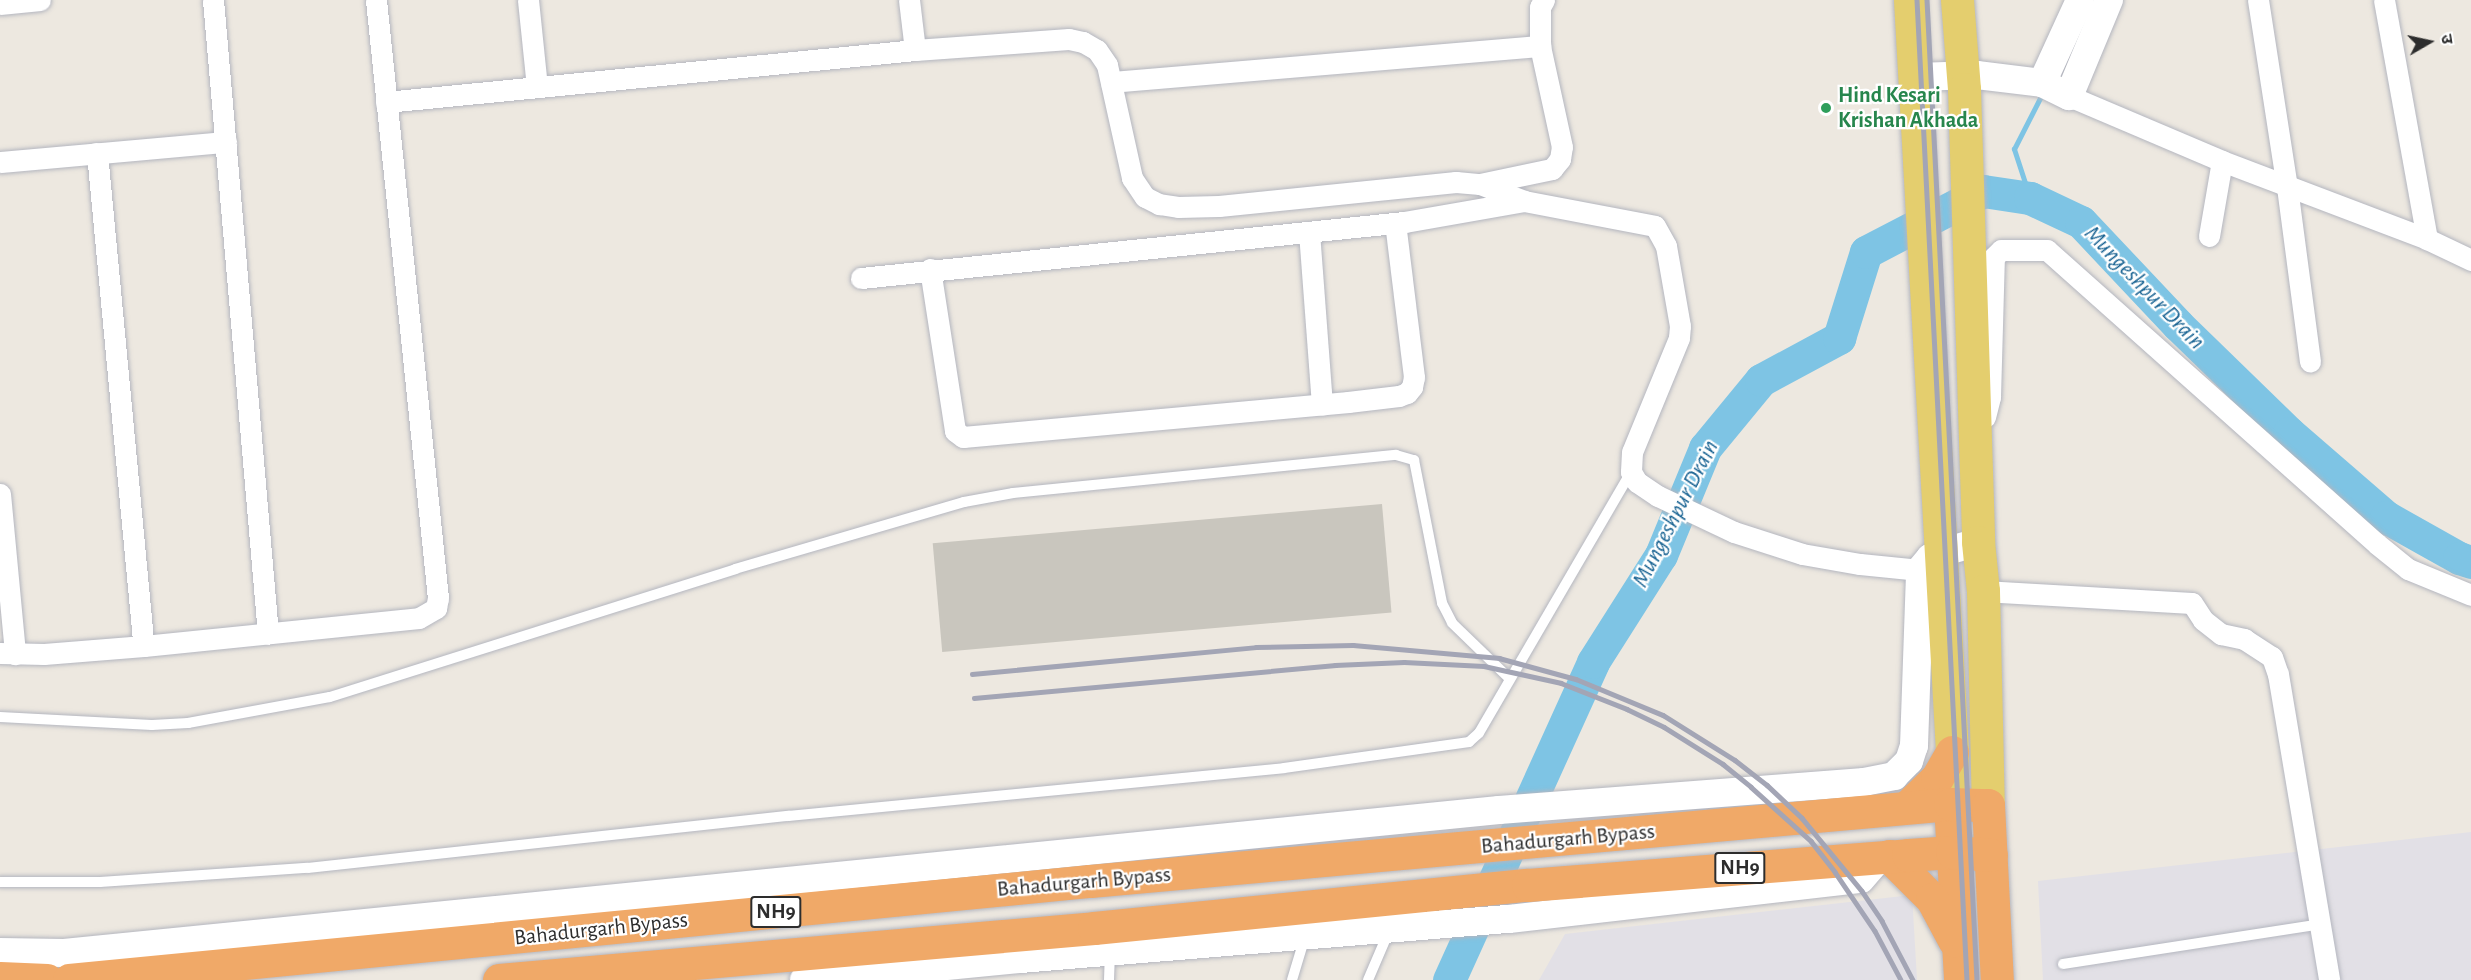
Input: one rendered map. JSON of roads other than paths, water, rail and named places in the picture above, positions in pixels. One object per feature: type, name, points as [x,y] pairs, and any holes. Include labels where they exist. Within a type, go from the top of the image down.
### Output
[{"type":"highway","points":[[1908,806],[1937,778],[1952,752]]},
{"type":"highway","points":[[1950,804],[1960,980]]},
{"type":"highway","points":[[1988,805],[1997,980]]},
{"type":"highway","name":"Bahadurgarh Bypass","points":[[69,980],[488,926],[1078,883],[1908,806],[1988,805]]},
{"type":"highway","name":"Bahadurgarh Bypass","points":[[499,980],[1106,927],[1528,885],[1952,852],[1990,855]]},
{"type":"highway","points":[[1885,857],[1932,899],[1958,947]]},
{"type":"highway","points":[[488,926],[492,980]]},
{"type":"highway","points":[[0,978],[47,980]]},
{"type":"main road","points":[[0,952],[64,953],[488,926],[1499,810],[1864,782],[1894,776],[1908,761],[1914,746],[1930,562],[1932,394],[1911,0]]},
{"type":"main road","points":[[1957,0],[1963,82],[1977,451],[1978,542],[1983,591],[1988,805]]},
{"type":"main road","points":[[2057,90],[2080,0]]},
{"type":"main road","points":[[2057,90],[2109,0]]},
{"type":"main road","points":[[1915,81],[1963,82],[2057,90]]},
{"type":"main road","points":[[1930,562],[1978,542]]},
{"type":"main road","points":[[1930,562],[1952,752],[1950,804]]},
{"type":"main road","points":[[804,980],[1110,951],[1509,919],[1861,879],[1885,857]]},
{"type":"street","points":[[0,4],[40,0]]},
{"type":"street","points":[[213,0],[268,634]]},
{"type":"street","points":[[0,494],[8,653],[144,646],[268,634],[419,618],[436,608],[438,598],[376,0]]},
{"type":"street","points":[[528,0],[537,87]]},
{"type":"street","points":[[909,0],[915,50]]},
{"type":"street","points":[[1480,184],[1552,169],[1560,159],[1562,147],[1540,46],[1539,7],[1544,0]]},
{"type":"street","points":[[2258,0],[2287,187],[2310,361]]},
{"type":"street","points":[[2384,0],[2427,239]]},
{"type":"street","points":[[386,102],[915,50],[1069,39],[1083,42],[1097,50],[1107,65],[1132,178],[1145,197],[1159,204],[1178,207],[1219,206],[1456,182],[1480,184],[1524,201],[1649,223],[1659,230],[1666,246],[1680,314],[1679,338],[1632,452],[1631,472],[1637,482],[1658,496],[1734,532],[1802,554],[1860,564],[1930,562]]},
{"type":"street","points":[[1111,82],[1540,46]]},
{"type":"street","points":[[2057,90],[2222,161],[2427,239],[2471,260]]},
{"type":"street","points":[[0,162],[225,142]]},
{"type":"street","points":[[98,153],[144,646]]},
{"type":"street","points":[[2209,236],[2222,161]]},
{"type":"street","points":[[861,278],[930,269],[1395,223],[1524,201]]},
{"type":"street","points":[[930,269],[955,431],[963,437],[1322,405],[1399,396],[1407,393],[1412,387],[1414,376],[1395,223]]},
{"type":"street","points":[[1309,232],[1322,405]]},
{"type":"street","points":[[1977,451],[1990,397],[1992,261],[1996,253],[2001,250],[2042,248],[2377,544],[2408,569],[2471,596]]},
{"type":"street","points":[[1983,591],[2192,603],[2203,620],[2221,634],[2244,639],[2272,657],[2278,674],[2329,980]]},
{"type":"lane","points":[[0,717],[152,725],[179,724],[330,698],[735,569],[964,501],[1013,493],[1396,455],[1405,455],[1414,460],[1442,603],[1452,623],[1509,678]]},
{"type":"lane","points":[[0,882],[100,882],[308,868],[788,816],[1284,768],[1461,744],[1474,740],[1479,734],[1509,678],[1631,472]]},
{"type":"lane","points":[[2062,964],[2320,924]]},
{"type":"lane","points":[[1368,980],[1391,928]]},
{"type":"lane","points":[[1292,980],[1306,935]]},
{"type":"lane","points":[[1109,980],[1110,951]]},
{"type":"waterway","points":[[2030,198],[2014,149],[2042,94]]},
{"type":"waterway","name":"Mungeshpur Drain","points":[[1449,980],[1593,662],[1661,555],[1705,448],[1761,380],[1839,338],[1866,252],[1983,191],[2030,198],[2081,222],[2178,325],[2289,433],[2386,517],[2459,558],[2471,562]]},
{"type":"railway","points":[[1917,0],[1967,980]]},
{"type":"railway","points":[[1927,0],[1977,980]]},
{"type":"railway","points":[[972,674],[1256,647],[1353,645],[1499,658],[1576,679],[1663,715],[1735,760],[1767,785],[1802,818],[1862,891],[1882,921],[1913,980]]},
{"type":"railway","points":[[974,698],[1335,665],[1404,662],[1484,666],[1561,683],[1627,709],[1664,727],[1723,764],[1751,787],[1811,841],[1875,931],[1901,980]]},
{"type":"place","name":"Hind Kesari Krishan Akhada","points":[[1826,108]]}]
